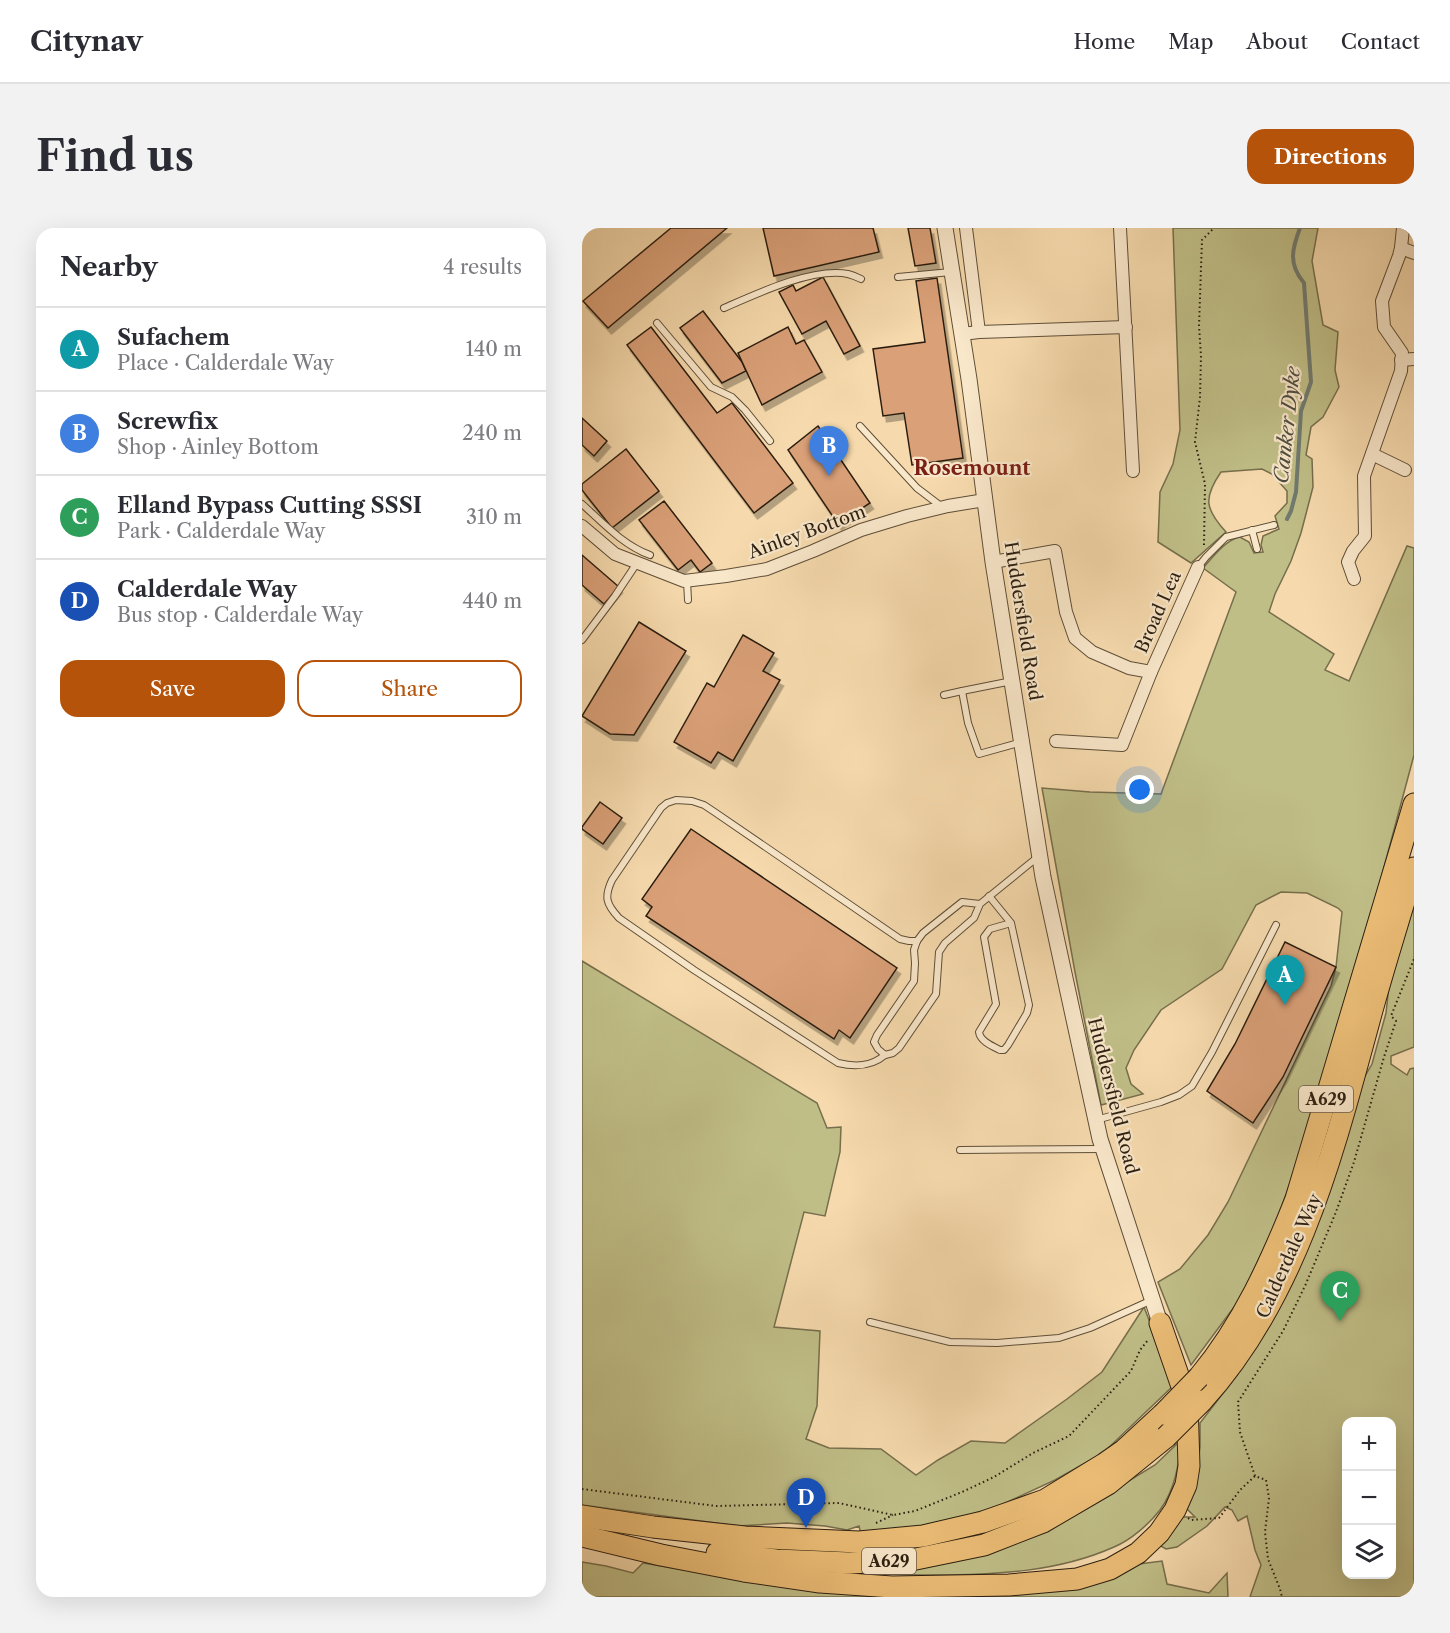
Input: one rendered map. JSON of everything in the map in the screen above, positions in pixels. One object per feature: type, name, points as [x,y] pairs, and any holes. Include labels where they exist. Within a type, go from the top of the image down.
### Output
[{"type":"highway","name":"Calderdale Way","points":[[582,1516],[653,1527],[859,1542],[923,1536],[984,1522],[1045,1500],[1124,1450],[1199,1377],[1231,1334],[1254,1294],[1282,1234],[1296,1199],[1414,804]]},
{"type":"highway","name":"Calderdale Way","points":[[582,1536],[776,1560],[849,1563],[911,1560],[984,1545],[1043,1522],[1108,1484],[1166,1437],[1228,1371],[1250,1340],[1282,1282],[1320,1188],[1414,867]]},
{"type":"highway","points":[[582,1536],[661,1555],[744,1571],[820,1582],[892,1587],[1009,1585],[1077,1579],[1110,1569],[1138,1553],[1160,1533],[1175,1510],[1186,1485],[1189,1466],[1187,1401],[1160,1323]]},
{"type":"street","name":"Huddersfield Road","points":[[945,228],[993,562],[1046,889],[1103,1149],[1160,1323]]},
{"type":"street","points":[[966,228],[979,332]]},
{"type":"street","points":[[1120,228],[1133,471]]},
{"type":"street","points":[[1354,579],[1348,562],[1353,551],[1365,536],[1364,476],[1401,371],[1408,360],[1384,327],[1382,300],[1401,248],[1403,228]]},
{"type":"street","points":[[1401,248],[1414,253]]},
{"type":"street","points":[[962,334],[1126,327]]},
{"type":"street","points":[[1372,454],[1405,470]]},
{"type":"street","name":"Ainley Bottom","points":[[582,526],[615,554],[687,581],[768,569],[861,530],[942,507],[985,500]]},
{"type":"street","name":"Broad Lea","points":[[993,562],[1056,551],[1066,612],[1075,638],[1092,652],[1129,668],[1151,672]]},
{"type":"street","name":"Broad Lea","points":[[1056,741],[1122,745],[1151,672],[1198,567]]},
{"type":"lane","points":[[898,276],[952,272]]},
{"type":"lane","points":[[724,308],[785,284],[818,274],[849,274],[861,279]]},
{"type":"lane","points":[[657,323],[711,387],[732,397],[770,441]]},
{"type":"lane","points":[[860,426],[917,488],[942,507]]},
{"type":"lane","points":[[582,504],[629,545],[650,555]]},
{"type":"lane","points":[[1198,567],[1226,537],[1274,525]]},
{"type":"lane","points":[[1252,530],[1257,549]]},
{"type":"lane","points":[[621,557],[629,545]]},
{"type":"lane","points":[[582,639],[637,563]]},
{"type":"lane","points":[[687,581],[688,600]]},
{"type":"lane","points":[[944,694],[1013,681]]},
{"type":"lane","points":[[962,691],[968,723],[979,754],[1022,741]]},
{"type":"lane","points":[[916,941],[900,939],[704,805],[692,801],[676,800],[661,808],[612,880],[607,891],[607,900],[611,909],[619,918],[694,970],[838,1063],[852,1066],[879,1061],[899,1048],[936,994],[939,952],[945,943],[974,918],[980,904],[1040,855]]},
{"type":"lane","points":[[989,897],[1011,923],[1029,1005],[1027,1013],[1008,1045],[1004,1050],[1000,1050],[979,1036],[979,1032],[996,1004],[984,938],[990,929],[1011,923]]},
{"type":"lane","points":[[885,1055],[874,1042],[914,981],[916,941],[962,902],[980,904]]},
{"type":"lane","points":[[1096,1120],[1161,1102],[1179,1095],[1192,1086],[1212,1052],[1276,925]]},
{"type":"lane","points":[[960,1150],[1103,1149]]},
{"type":"lane","points":[[870,1322],[950,1342],[997,1343],[1059,1338],[1090,1328],[1153,1300]]},
{"type":"lane","name":"Calderdale Way","points":[[838,1534],[859,1542]]},
{"type":"path","points":[[1206,556],[1204,552],[1205,484],[1195,442],[1200,397],[1199,326],[1202,240],[1214,228]]},
{"type":"path","points":[[582,1489],[716,1506],[839,1503],[893,1515],[915,1511],[994,1477],[1033,1453],[1069,1436],[1131,1371],[1140,1350],[1160,1323]]},
{"type":"path","points":[[1175,1510],[1191,1520],[1219,1518],[1240,1490],[1255,1476],[1266,1480],[1269,1498],[1265,1532],[1268,1559],[1281,1589],[1282,1597]]},
{"type":"shaded area","points":[[1173,228],[1318,228],[1312,261],[1323,325],[1338,332],[1335,370],[1339,387],[1323,417],[1311,427],[1306,455],[1312,459],[1313,487],[1301,533],[1269,612],[1334,654],[1325,670],[1349,681],[1407,546],[1414,548],[1414,755],[1372,912],[1297,1163],[1277,1220],[1240,1299],[1191,1365],[1158,1282],[1180,1269],[1208,1235],[1228,1202],[1331,986],[1336,967],[1342,912],[1307,893],[1281,892],[1256,905],[1222,969],[1161,1010],[1134,1050],[1126,1068],[1131,1084],[1143,1094],[1101,1105],[1042,788],[1161,794],[1236,592],[1203,568],[1224,545],[1240,537],[1249,542],[1254,553],[1263,552],[1261,545],[1263,536],[1279,529],[1275,516],[1287,503],[1287,491],[1272,474],[1262,469],[1221,472],[1211,489],[1209,503],[1214,517],[1226,532],[1191,563],[1158,542],[1160,492],[1173,464],[1180,430]]},
{"type":"shaded area","points":[[1414,893],[1414,1047],[1391,1056],[1391,1064],[1407,1075],[1410,1069],[1414,1068],[1414,1597],[1250,1597],[1261,1565],[1247,1516],[1238,1521],[1232,1510],[1225,1507],[1207,1526],[1177,1547],[1166,1549],[1159,1545],[1178,1517],[1195,1517],[1184,1506],[1198,1463],[1200,1423],[1238,1374],[1236,1371],[1357,1090],[1372,1064],[1386,1013],[1389,986]]},
{"type":"shaded area","points":[[582,961],[817,1103],[827,1128],[841,1127],[840,1152],[825,1216],[804,1212],[774,1327],[820,1331],[817,1406],[806,1439],[829,1448],[881,1449],[916,1475],[971,1441],[1005,1443],[1102,1372],[1144,1307],[1174,1385],[1103,1453],[1055,1480],[1003,1504],[940,1525],[861,1534],[859,1526],[847,1530],[787,1523],[738,1526],[582,1505]]},
{"type":"shaded area","points":[[1181,1440],[1173,1485],[1160,1510],[1133,1536],[1093,1555],[1049,1567],[1003,1573],[904,1575],[815,1571],[924,1562],[1109,1493],[1155,1465]]},
{"type":"shaded area","points":[[1162,1561],[1167,1584],[1209,1593],[1227,1573],[1228,1597],[582,1597],[582,1562],[633,1573],[643,1563],[741,1579],[985,1595]]},
{"type":"building","points":[[671,228],[727,228],[608,328],[583,301]]},
{"type":"building","points":[[763,228],[873,228],[879,252],[774,276]]},
{"type":"building","points":[[908,228],[930,228],[936,263],[915,266]]},
{"type":"building","points":[[823,277],[860,346],[844,354],[826,321],[802,334],[779,292],[793,285],[796,291]]},
{"type":"building","points":[[937,278],[963,458],[912,465],[904,413],[883,416],[873,349],[925,342],[916,281]]},
{"type":"building","points":[[703,311],[742,362],[746,371],[722,383],[680,328]]},
{"type":"building","points":[[651,327],[717,413],[732,403],[793,483],[754,513],[627,345]]},
{"type":"building","points":[[788,327],[796,344],[804,340],[822,372],[762,405],[738,353]]},
{"type":"building","points":[[582,418],[607,441],[594,456],[582,445]]},
{"type":"building","points":[[818,426],[870,503],[838,524],[788,450]]},
{"type":"building","points":[[626,449],[659,491],[612,528],[582,490],[582,484]]},
{"type":"building","points":[[664,501],[712,563],[700,572],[691,560],[678,570],[639,520]]},
{"type":"building","points":[[582,555],[619,587],[604,604],[582,585]]},
{"type":"building","points":[[639,622],[686,651],[634,735],[610,734],[582,716]]},
{"type":"building","points":[[743,635],[774,653],[763,671],[780,680],[733,761],[718,752],[711,763],[674,742],[707,683],[714,687]]},
{"type":"building","points":[[600,802],[622,818],[603,844],[582,829]]},
{"type":"building","points":[[691,829],[897,968],[850,1038],[839,1030],[834,1039],[646,916],[652,907],[642,899]]},
{"type":"building","points":[[1285,942],[1336,967],[1283,1077],[1253,1123],[1207,1091],[1235,1044]]},
{"type":"waterway","name":"Canker Dyke","points":[[1287,519],[1296,492],[1301,411],[1311,382],[1304,283],[1296,269],[1293,256],[1300,228]]},
{"type":"place","name":"Screwfix","points":[[829,476]]},
{"type":"place","name":"Sufachem","points":[[1285,1005]]},
{"type":"place","name":"Elland Bypass Cutting SSSI","points":[[1340,1321]]},
{"type":"place","name":"Calderdale Way","points":[[806,1528]]},
{"type":"district","name":"Rosemount","points":[[972,468]]}]
